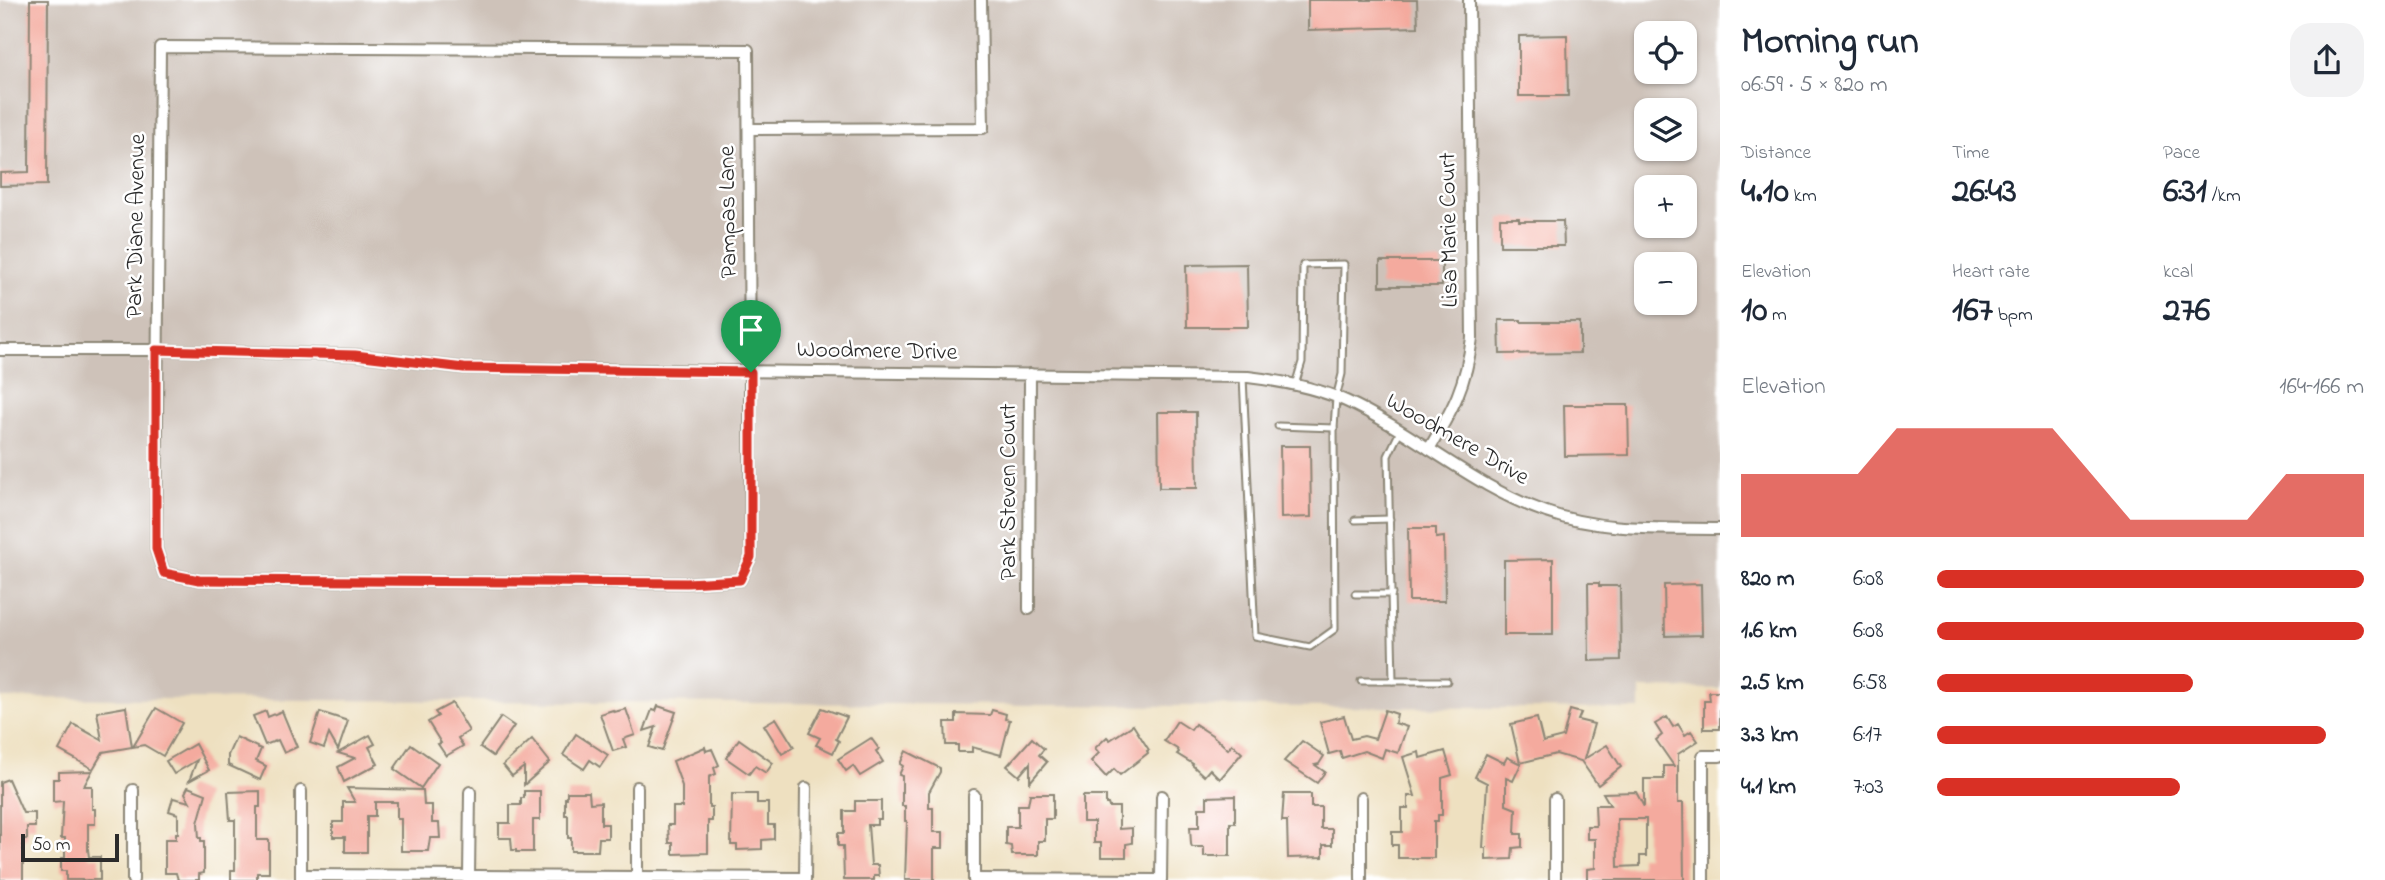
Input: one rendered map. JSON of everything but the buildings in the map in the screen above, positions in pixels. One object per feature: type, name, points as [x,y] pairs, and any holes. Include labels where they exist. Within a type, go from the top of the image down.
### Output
[{"type":"street","points":[[749,129],[983,128],[981,0]]},
{"type":"street","name":"Lisa Marie Court","points":[[1429,449],[1453,408],[1463,384],[1472,338],[1469,0]]},
{"type":"street","name":"Park Diane Avenue","points":[[740,580],[687,583],[199,580],[164,573],[156,549],[160,47],[748,50]]},
{"type":"street","name":"Pampas Lane","points":[[740,580],[751,557],[748,50]]},
{"type":"street","name":"Woodmere Drive","points":[[0,350],[156,350],[355,355],[464,368],[1243,376],[1295,385],[1336,397],[1368,412],[1513,499],[1547,513],[1573,520],[1630,528],[1720,529]]},
{"type":"street","name":"Park Steven Court","points":[[1029,609],[1030,374]]},
{"type":"street","points":[[1703,880],[1703,756],[1720,756]]},
{"type":"street","points":[[637,787],[637,877]]},
{"type":"street","points":[[302,790],[301,877],[806,879],[806,788]]},
{"type":"street","points":[[133,790],[133,880]]},
{"type":"street","points":[[469,876],[470,792]]},
{"type":"street","points":[[974,795],[974,879],[1159,880],[1161,796]]},
{"type":"street","points":[[1361,880],[1362,797]]},
{"type":"street","points":[[1555,799],[1555,880]]},
{"type":"lane","points":[[1243,376],[1255,636],[1310,647],[1335,629],[1334,428],[1336,397],[1342,374],[1343,264],[1303,265],[1302,362],[1295,385]]},
{"type":"lane","points":[[1278,426],[1334,428]]},
{"type":"lane","points":[[1393,681],[1388,456],[1400,431]]},
{"type":"lane","points":[[1355,520],[1390,519]]},
{"type":"lane","points":[[1355,594],[1392,594]]},
{"type":"lane","points":[[1361,681],[1447,681]]},
{"type":"shaded area","points":[[0,0],[1720,0],[1720,689],[1640,688],[1640,709],[0,698]]},
{"type":"route","points":[[156,350],[355,355],[464,368],[751,372],[751,557],[740,580],[687,583],[199,580],[164,573],[156,549],[156,350]]}]
